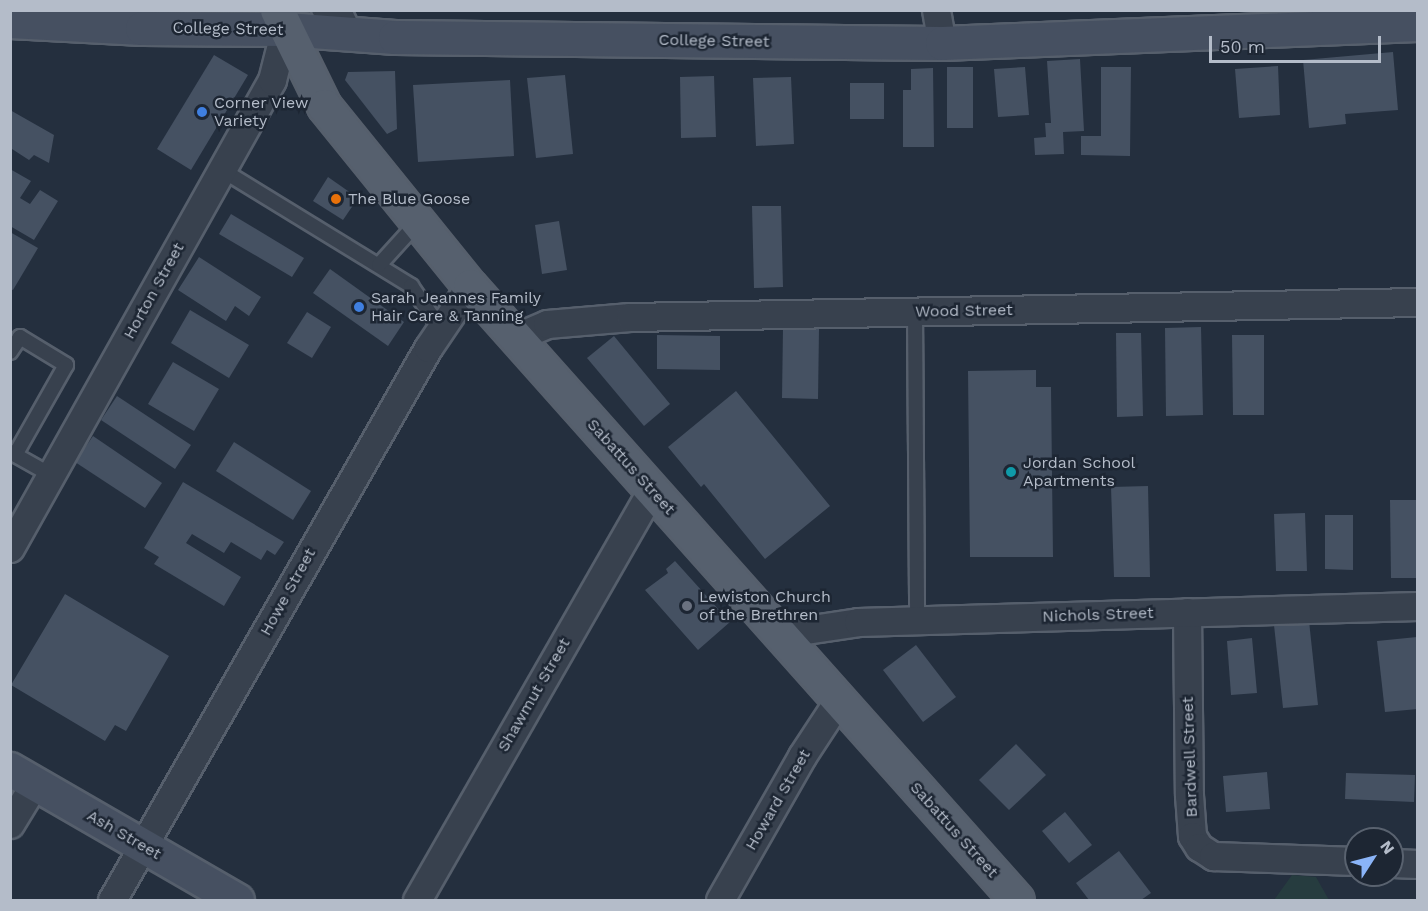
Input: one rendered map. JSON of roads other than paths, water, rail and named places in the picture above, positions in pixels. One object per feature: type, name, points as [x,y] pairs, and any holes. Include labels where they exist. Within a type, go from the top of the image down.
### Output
[{"type":"main road","name":"College Street","points":[[10,21],[142,28],[281,20],[346,19],[942,43],[1418,24]]},
{"type":"main road","name":"Sabattus Street","points":[[281,20],[324,106],[470,286],[519,344],[652,489],[1017,900]]},
{"type":"main road","name":"Ash Street","points":[[23,776],[237,900]]},
{"type":"street","points":[[936,10],[942,43]]},
{"type":"street","name":"Horton Street","points":[[14,533],[51,475],[272,80],[281,20]]},
{"type":"street","name":"Howe Street","points":[[112,900],[440,328],[470,286]]},
{"type":"street","name":"Wood Street","points":[[519,344],[526,333],[547,324],[630,317],[1418,302]]},
{"type":"street","name":"Shawmut Street","points":[[417,900],[652,489]]},
{"type":"street","name":"Nichols Street","points":[[779,634],[858,622],[1418,606]]},
{"type":"street","name":"Bardwell Street","points":[[1187,612],[1188,795],[1192,837],[1199,847],[1213,856],[1344,861]]},
{"type":"street","name":"Howard Street","points":[[720,900],[802,756],[838,701]]},
{"type":"street","points":[[10,824],[23,776]]},
{"type":"lane","points":[[319,10],[322,15],[346,19]]},
{"type":"lane","points":[[222,170],[411,286],[440,328]]},
{"type":"lane","points":[[379,265],[418,222]]},
{"type":"lane","points":[[915,312],[917,620]]},
{"type":"lane","points":[[10,352],[20,337],[66,365],[13,454],[51,475]]},
{"type":"place","name":"Corner View Variety","points":[[202,112]]},
{"type":"place","name":"The Blue Goose","points":[[336,199]]},
{"type":"place","name":"Sarah Jeannes Family Hair Care & Tanning","points":[[359,307]]},
{"type":"place","name":"Jordan School Apartments","points":[[1011,472]]},
{"type":"place","name":"Lewiston Church of the Brethren","points":[[687,606]]}]
